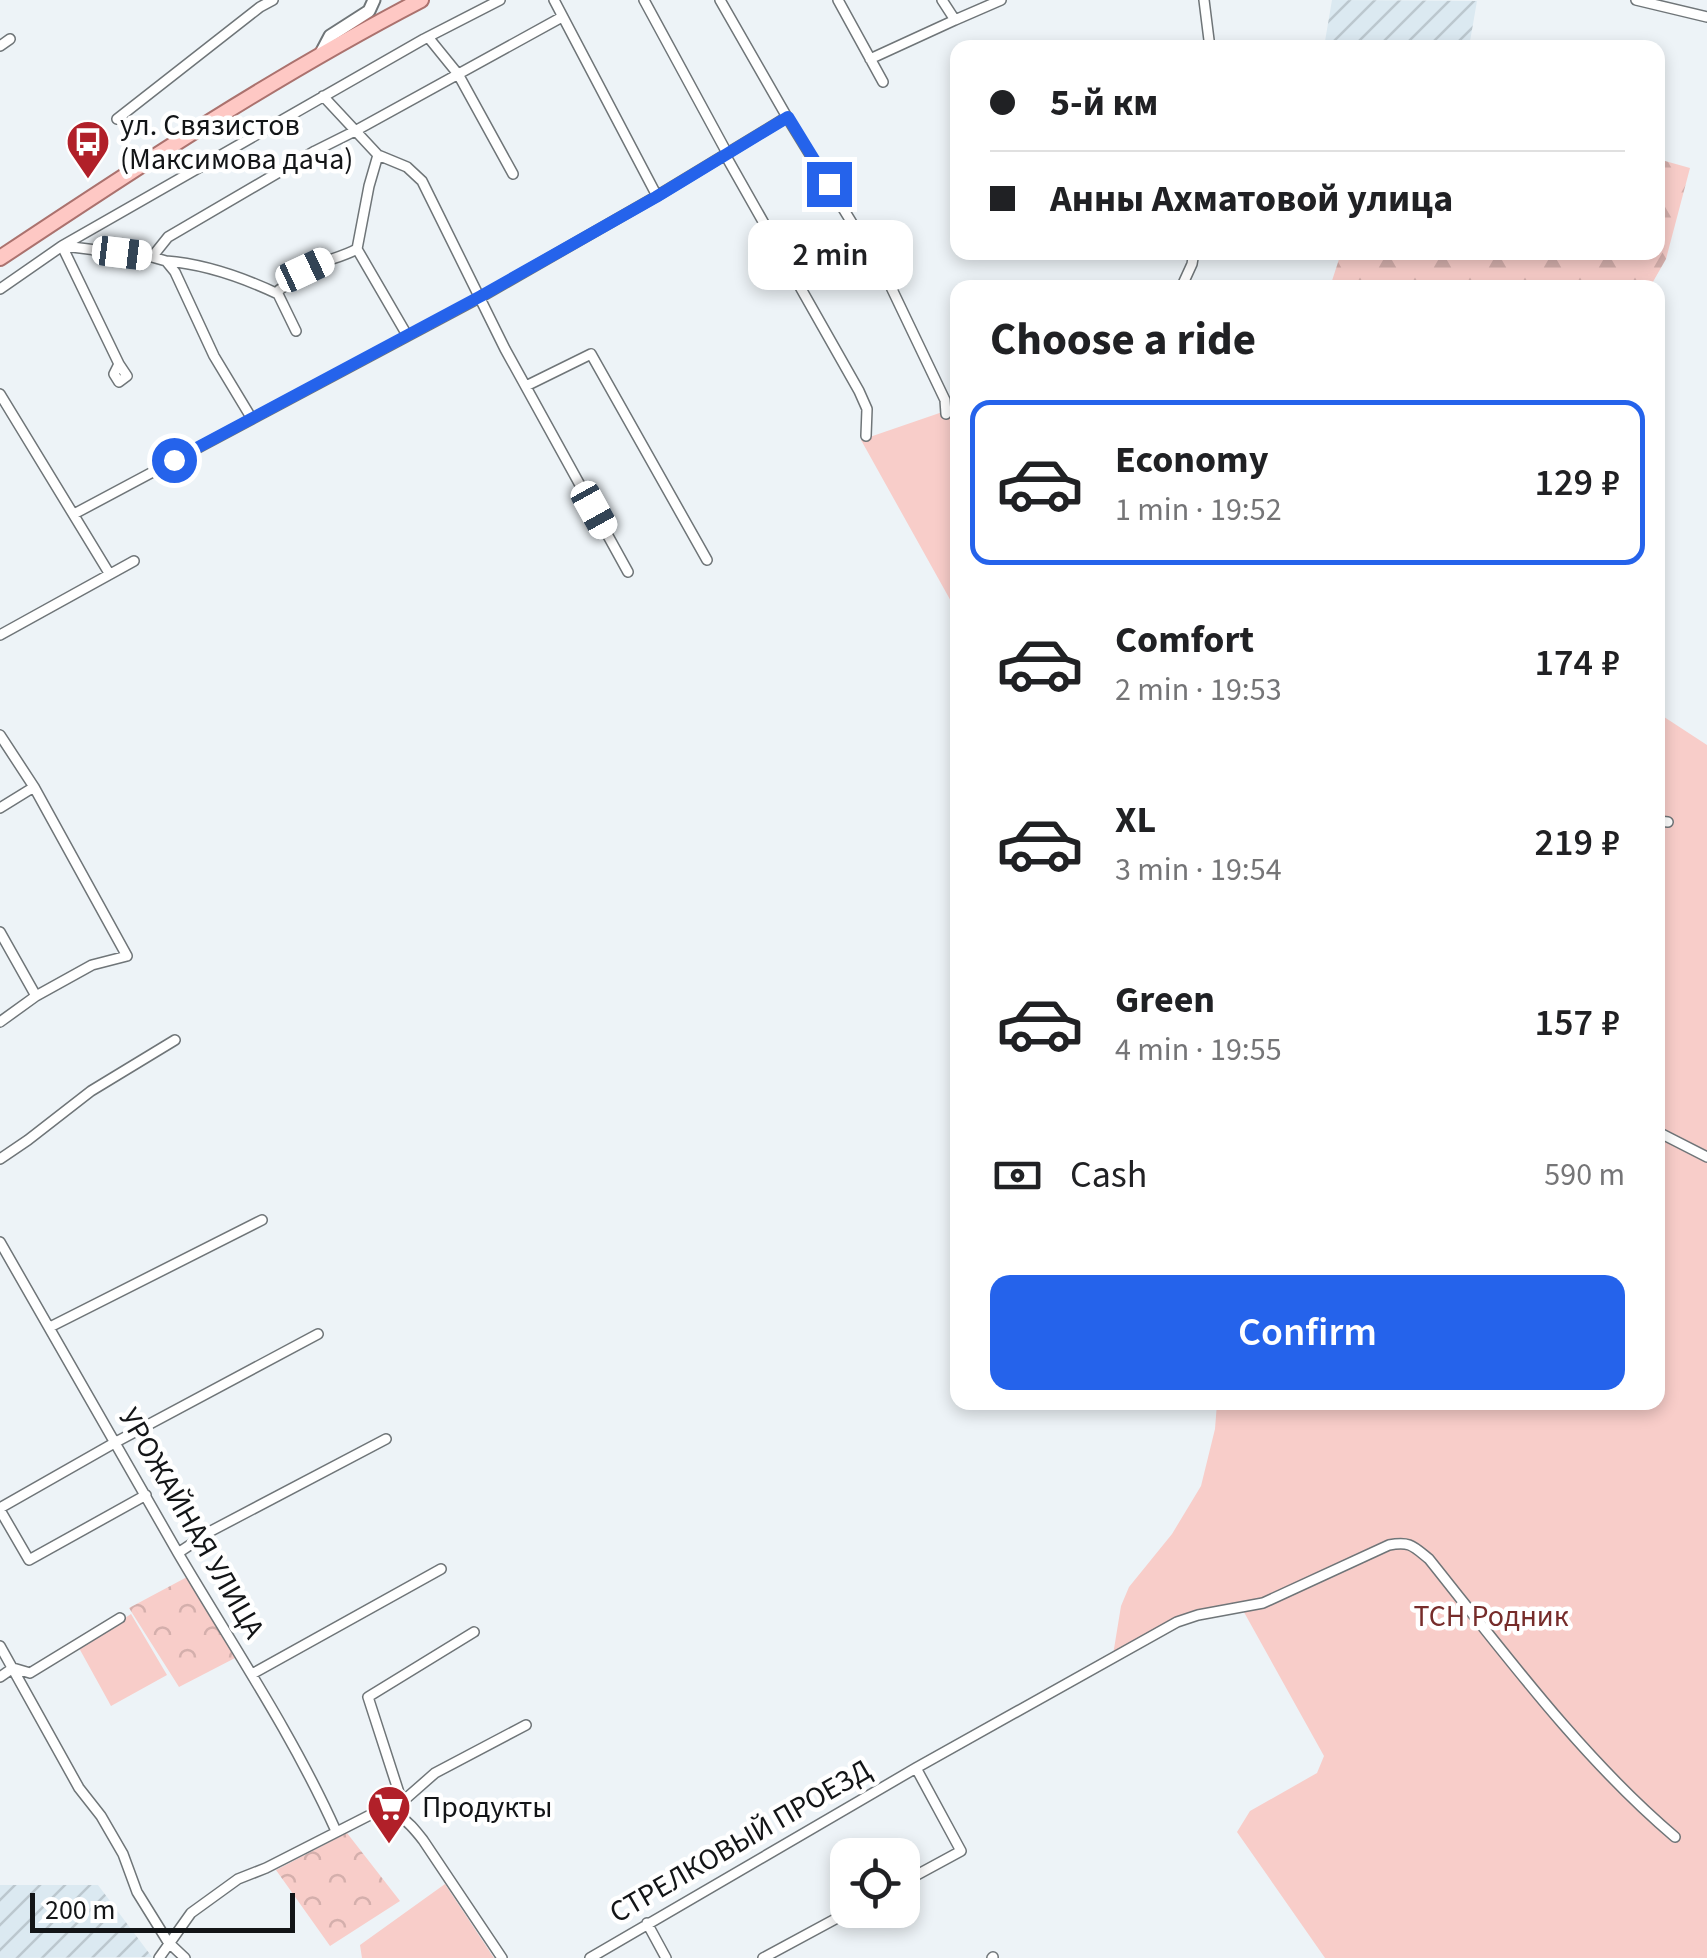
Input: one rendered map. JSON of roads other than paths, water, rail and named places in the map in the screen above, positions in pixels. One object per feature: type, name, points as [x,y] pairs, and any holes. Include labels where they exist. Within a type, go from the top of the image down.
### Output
[{"type":"main road","points":[[0,258],[134,168],[397,6],[420,0]]},
{"type":"street","points":[[117,119],[274,0]]},
{"type":"street","points":[[320,55],[330,36],[370,11],[374,0]]},
{"type":"street","points":[[0,289],[62,246],[500,0]]},
{"type":"street","points":[[554,0],[657,196]]},
{"type":"street","points":[[644,0],[727,158],[860,392],[867,409],[866,436]]},
{"type":"street","points":[[720,0],[890,285],[945,400],[946,414]]},
{"type":"street","points":[[838,0],[883,82]]},
{"type":"street","points":[[942,0],[956,20]]},
{"type":"street","points":[[870,60],[1001,0]]},
{"type":"street","points":[[1204,0],[1209,40]]},
{"type":"street","points":[[1636,0],[1707,18]]},
{"type":"street","points":[[152,256],[168,237],[315,151],[562,17]]},
{"type":"street","points":[[428,37],[458,74],[512,174]]},
{"type":"street","points":[[0,46],[10,39]]},
{"type":"street","points":[[323,96],[378,155],[407,166],[422,181],[505,349],[628,572]]},
{"type":"street","points":[[74,514],[481,296],[788,117]]},
{"type":"street","points":[[378,155],[357,249],[407,335]]},
{"type":"street","points":[[62,246],[152,256],[236,275],[278,294],[296,331]]},
{"type":"street","points":[[62,246],[119,364]]},
{"type":"street","points":[[278,294],[305,270],[357,249]]},
{"type":"street","points":[[166,261],[175,272],[214,356],[252,419]]},
{"type":"street","points":[[526,386],[591,354],[707,560]]},
{"type":"street","points":[[0,394],[109,573]]},
{"type":"street","points":[[0,423],[14,416]]},
{"type":"street","points":[[0,635],[134,561]]},
{"type":"street","points":[[0,735],[34,787],[127,956],[92,965],[36,996],[0,1022]]},
{"type":"street","points":[[0,808],[34,787]]},
{"type":"street","points":[[0,932],[36,996]]},
{"type":"street","points":[[0,1158],[91,1091],[175,1040]]},
{"type":"street","points":[[1665,1136],[1707,1157]]},
{"type":"street","points":[[50,1327],[262,1220]]},
{"type":"street","name":"УРОЖАЙНАЯ УЛИЦА","points":[[0,1242],[252,1674],[336,1831]]},
{"type":"street","points":[[146,1495],[29,1560],[0,1509],[318,1334]]},
{"type":"street","points":[[178,1553],[211,1531],[386,1440]]},
{"type":"street","name":"СТРЕЛКОВЫЙ ПРОЕЗД","points":[[590,1958],[1177,1622],[1198,1614],[1263,1603],[1388,1545],[1403,1542],[1429,1559],[1588,1751],[1642,1810],[1674,1837]]},
{"type":"street","points":[[252,1674],[442,1569]]},
{"type":"street","points":[[0,1677],[13,1668],[30,1672],[120,1618]]},
{"type":"street","points":[[402,1802],[368,1698],[474,1632]]},
{"type":"street","points":[[0,1646],[79,1788],[123,1854],[138,1892],[168,1942],[185,1958]]},
{"type":"street","points":[[398,1816],[402,1802],[435,1773],[526,1725]]},
{"type":"street","points":[[916,1768],[961,1851],[920,1873]]},
{"type":"street","points":[[159,1958],[191,1913],[238,1879],[370,1815],[388,1812],[410,1824],[502,1958]]},
{"type":"street","points":[[762,1958],[830,1922]]},
{"type":"street","points":[[647,1924],[666,1958]]},
{"type":"place","name":"ул. Связистов (Максимова дача)","points":[[88,180]]},
{"type":"place","name":"Продукты","points":[[389,1845]]},
{"type":"park label","name":"ТСН Родник","points":[[1491,1616]]}]
